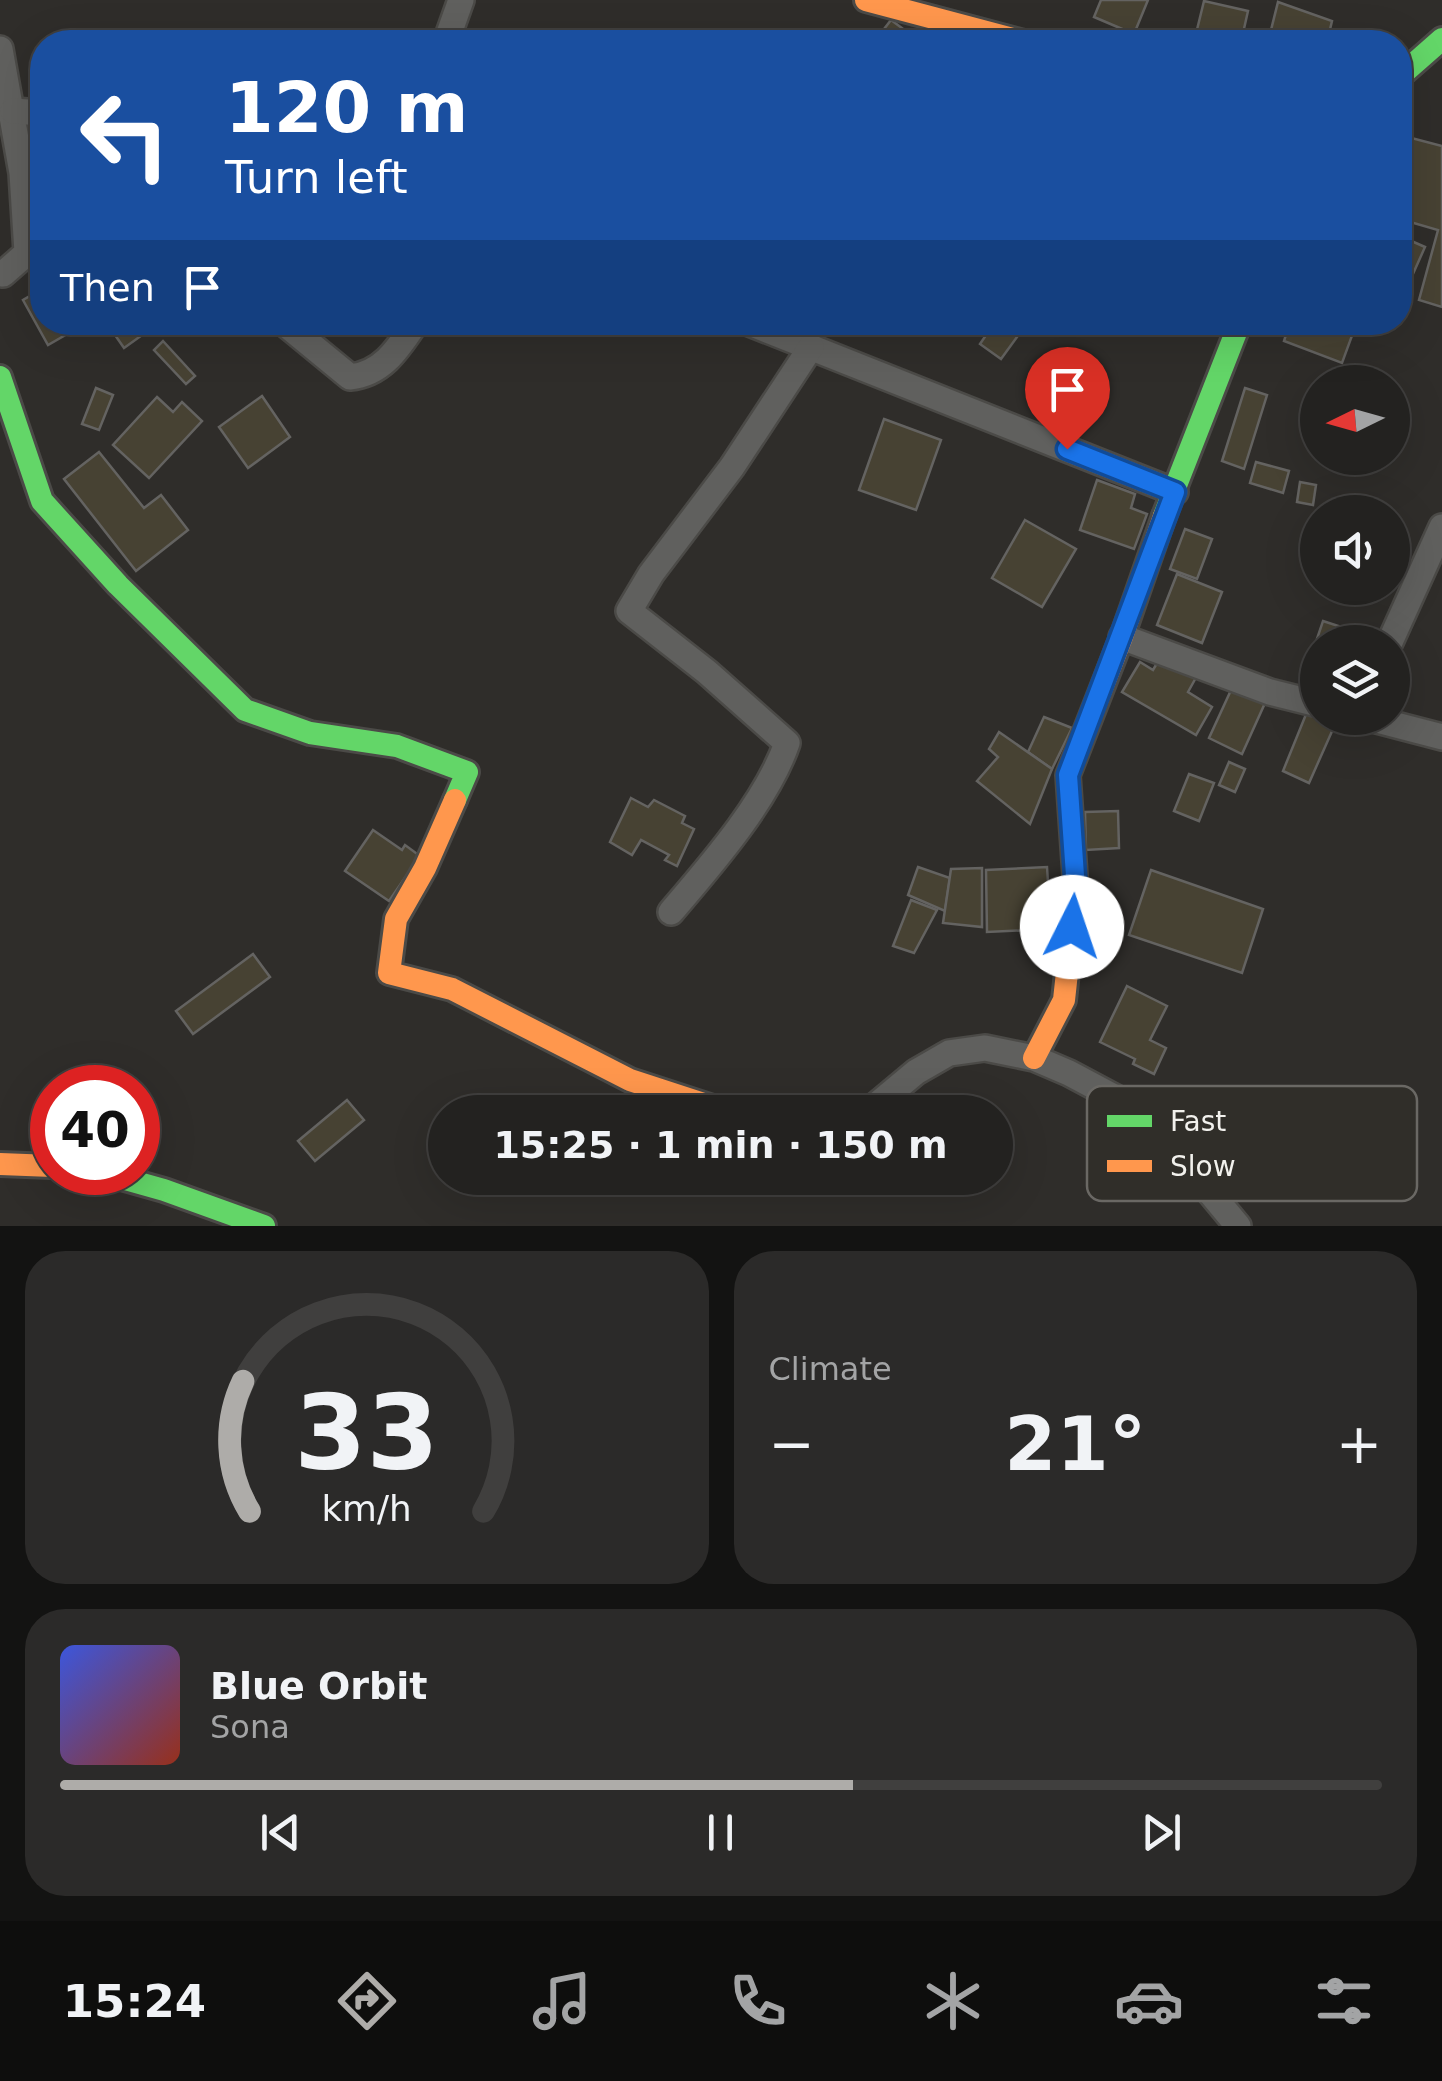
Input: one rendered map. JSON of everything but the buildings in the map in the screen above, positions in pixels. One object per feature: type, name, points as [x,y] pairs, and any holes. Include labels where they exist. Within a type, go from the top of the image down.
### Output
[{"type":"street","points":[[450,30],[461,0]]},
{"type":"street","points":[[866,0],[979,30]]},
{"type":"street","points":[[1412,65],[1442,38]]},
{"type":"street","points":[[0,49],[30,225]]},
{"type":"street","points":[[13,111],[30,112]]},
{"type":"street","points":[[3,274],[30,260]]},
{"type":"street","points":[[299,335],[350,377],[364,376],[381,365],[408,335]]},
{"type":"street","points":[[780,335],[1175,492]]},
{"type":"street","points":[[1034,1058],[1064,1000],[1076,890],[1068,775],[1235,335]]},
{"type":"street","points":[[671,912],[713,862],[780,764],[787,743],[707,672],[629,612],[650,574],[732,467],[812,347]]},
{"type":"street","points":[[0,377],[42,502],[118,585],[245,710],[310,733],[397,746],[468,772],[426,868],[396,918],[390,973],[452,989],[630,1080],[676,1095]]},
{"type":"street","points":[[1398,625],[1442,527]]},
{"type":"street","points":[[1122,637],[1300,700]]},
{"type":"street","points":[[1410,728],[1442,736]]},
{"type":"street","points":[[888,1095],[916,1072],[949,1054],[984,1048],[1034,1058],[1090,1086]]},
{"type":"street","points":[[0,1164],[30,1165]]},
{"type":"street","points":[[160,1189],[264,1226]]},
{"type":"street","points":[[1217,1201],[1238,1226]]},
{"type":"traffic: fast","points":[[1412,65],[1442,39]]},
{"type":"traffic: fast","points":[[1164,516],[1235,335]]},
{"type":"traffic: fast","points":[[0,377],[42,501],[118,585],[245,710],[310,733],[397,746],[467,772],[455,800]]},
{"type":"traffic: fast","points":[[160,1189],[264,1226]]},
{"type":"traffic: slow","points":[[866,0],[979,30]]},
{"type":"traffic: slow","points":[[1034,1058],[1064,1000],[1076,890],[1068,775],[1164,516]]},
{"type":"traffic: slow","points":[[455,800],[425,868],[396,919],[389,973],[452,989],[630,1080],[676,1095]]},
{"type":"traffic: slow","points":[[0,1164],[30,1165]]},
{"type":"route","points":[[1067,449],[1175,492],[1068,775],[1076,890],[1072,927]]}]
